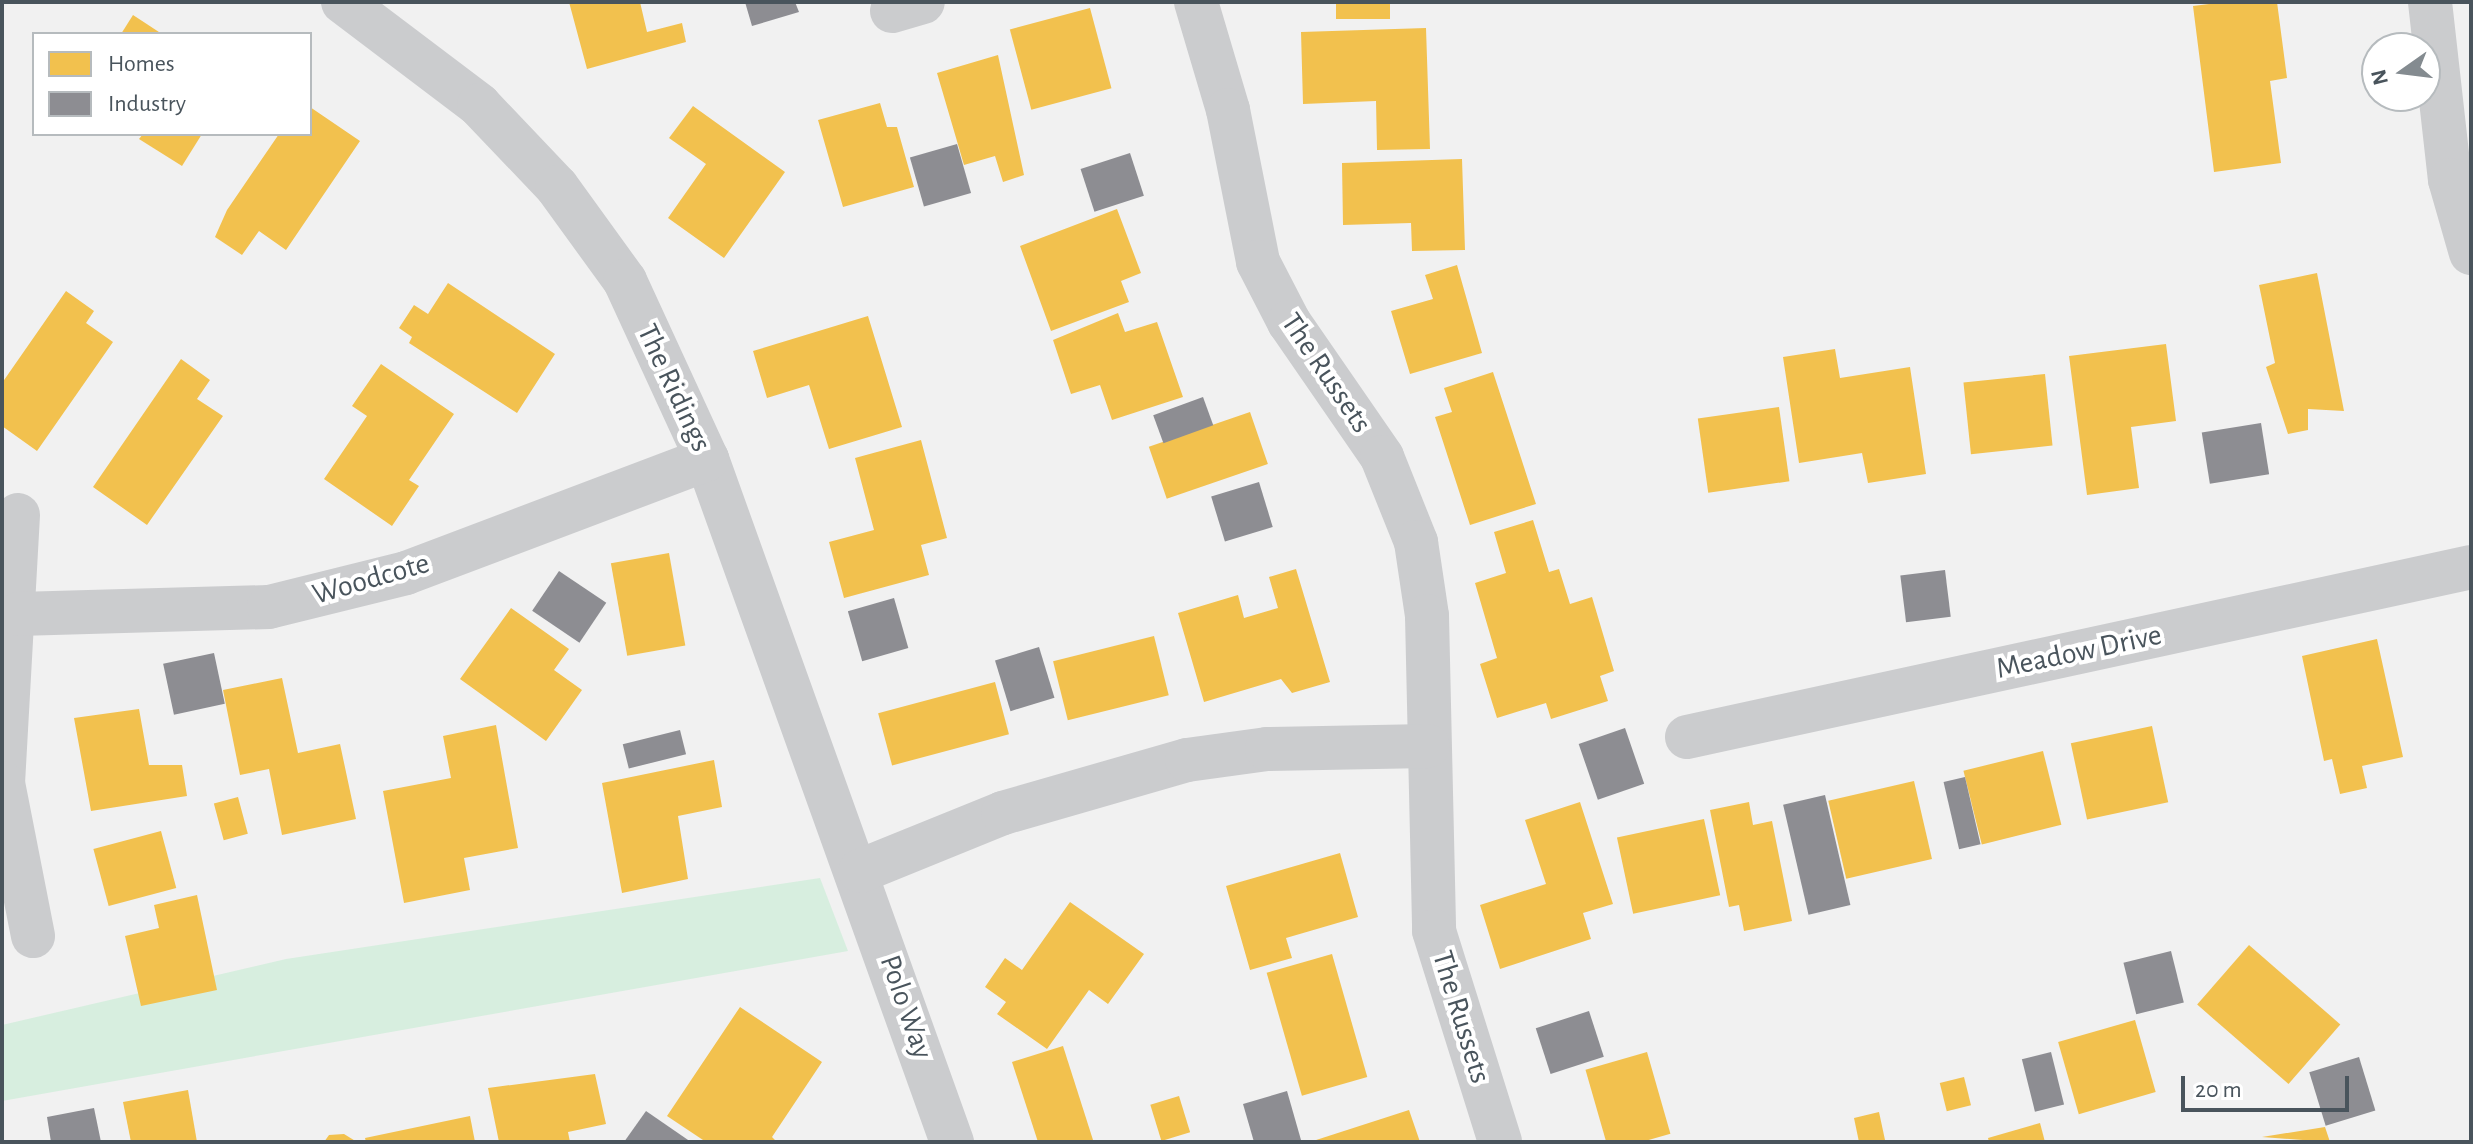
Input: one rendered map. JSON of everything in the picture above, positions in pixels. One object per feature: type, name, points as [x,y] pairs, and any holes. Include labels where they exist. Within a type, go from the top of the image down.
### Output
[{"type":"street","name":"The Ridings","points":[[343,2],[391,14],[557,187],[625,281],[707,459],[860,871]]},
{"type":"street","name":"The Russets","points":[[1196,2],[1228,110],[1258,262],[1289,322],[1382,457],[1416,542],[1427,616],[1434,931],[1500,1142]]},
{"type":"street","points":[[2430,2],[2450,180],[2471,253]]},
{"type":"street","name":"Woodcote","points":[[18,614],[269,607],[406,573],[707,459]]},
{"type":"street","points":[[18,515],[18,614],[3,783],[9,865],[33,936]]},
{"type":"street","name":"Meadow Drive","points":[[1687,737],[2471,567]]},
{"type":"street","points":[[860,871],[1003,813],[1187,760],[1267,749],[1428,746]]},
{"type":"street","name":"Polo Way","points":[[860,871],[952,1142]]},
{"type":"green space","points":[[820,878],[848,951],[2,1101],[2,1025],[286,959]]},
{"type":"building: Homes","points":[[569,2],[640,2],[647,32],[682,23],[686,42],[587,69]]},
{"type":"building: Homes","points":[[1336,2],[1390,2],[1390,19],[1336,19]]},
{"type":"building: Homes","points":[[2225,2],[2277,2],[2287,78],[2270,81],[2281,163],[2214,172],[2193,6]]},
{"type":"building: Homes","points":[[1090,8],[1111,88],[1031,110],[1010,29]]},
{"type":"building: Homes","points":[[133,15],[159,32],[122,32]]},
{"type":"building: Homes","points":[[1426,28],[1430,149],[1377,150],[1376,101],[1303,104],[1301,32]]},
{"type":"building: Homes","points":[[998,55],[1024,175],[1003,182],[995,156],[964,165],[937,73]]},
{"type":"building: Homes","points":[[880,103],[887,127],[897,127],[914,187],[843,207],[818,120]]},
{"type":"building: Homes","points":[[693,106],[785,172],[724,258],[668,218],[706,164],[669,138]]},
{"type":"building: Homes","points":[[312,108],[360,141],[286,250],[259,231],[242,255],[215,237],[227,210],[278,136],[312,136]]},
{"type":"building: Homes","points":[[141,136],[201,136],[182,166],[139,139]]},
{"type":"building: Homes","points":[[1462,159],[1465,250],[1412,251],[1411,223],[1343,225],[1342,163]]},
{"type":"building: Homes","points":[[1117,209],[1141,273],[1121,281],[1129,302],[1051,331],[1020,246]]},
{"type":"building: Homes","points":[[1457,265],[1482,353],[1410,374],[1391,311],[1433,299],[1425,275]]},
{"type":"building: Homes","points":[[2317,273],[2344,411],[2308,409],[2308,430],[2288,434],[2266,367],[2275,363],[2259,285]]},
{"type":"building: Homes","points":[[448,283],[555,354],[517,413],[409,343],[412,337],[399,328],[414,305],[428,314]]},
{"type":"building: Homes","points":[[66,291],[94,311],[86,323],[113,342],[37,451],[2,426],[2,383]]},
{"type":"building: Homes","points":[[1118,313],[1125,332],[1157,322],[1183,397],[1112,420],[1100,385],[1071,394],[1053,340]]},
{"type":"building: Homes","points":[[868,316],[902,427],[829,449],[809,385],[767,398],[753,351]]},
{"type":"building: Homes","points":[[2166,344],[2176,421],[2131,427],[2139,488],[2087,495],[2069,356]]},
{"type":"building: Homes","points":[[1835,349],[1840,378],[1910,367],[1926,474],[1868,483],[1862,453],[1799,463],[1783,357]]},
{"type":"building: Homes","points":[[181,359],[210,380],[197,399],[223,416],[147,525],[93,487]]},
{"type":"building: Homes","points":[[381,364],[454,414],[409,480],[419,486],[392,526],[324,479],[367,416],[352,406]]},
{"type":"building: Homes","points":[[1493,372],[1536,504],[1470,525],[1435,417],[1452,412],[1444,388]]},
{"type":"building: Homes","points":[[2045,374],[2053,446],[1971,454],[1963,383]]},
{"type":"building: Homes","points":[[1779,407],[1789,481],[1708,493],[1698,418]]},
{"type":"building: Homes","points":[[1250,412],[1268,464],[1167,499],[1149,447]]},
{"type":"building: Homes","points":[[921,440],[947,538],[921,545],[929,575],[844,598],[829,542],[874,530],[855,458]]},
{"type":"building: Homes","points":[[1533,520],[1549,572],[1559,569],[1570,604],[1592,597],[1614,671],[1600,676],[1608,701],[1551,719],[1546,703],[1497,718],[1480,664],[1497,658],[1475,583],[1506,573],[1494,532]]},
{"type":"building: Homes","points":[[669,553],[685,646],[627,656],[611,563]]},
{"type":"building: Homes","points":[[1296,569],[1330,682],[1292,693],[1281,679],[1204,702],[1178,613],[1238,595],[1244,618],[1278,608],[1269,577]]},
{"type":"building: Homes","points":[[511,608],[569,649],[554,670],[582,690],[546,741],[460,679]]},
{"type":"building: Homes","points":[[1154,636],[1169,695],[1068,720],[1053,661]]},
{"type":"building: Homes","points":[[2377,639],[2403,757],[2362,766],[2367,788],[2340,794],[2332,759],[2324,761],[2302,656]]},
{"type":"building: Homes","points":[[282,678],[298,753],[340,744],[356,819],[282,835],[269,769],[240,775],[223,690]]},
{"type":"building: Homes","points":[[995,682],[1009,734],[892,765],[878,713]]},
{"type":"building: Homes","points":[[139,709],[149,765],[182,765],[187,796],[91,811],[74,718]]},
{"type":"building: Homes","points":[[496,725],[518,848],[464,858],[470,890],[404,903],[383,791],[451,778],[443,736]]},
{"type":"building: Homes","points":[[2152,726],[2168,802],[2087,820],[2071,743]]},
{"type":"building: Homes","points":[[2043,751],[2061,825],[1982,845],[1963,771]]},
{"type":"building: Homes","points":[[714,760],[722,807],[678,816],[688,879],[622,893],[602,783]]},
{"type":"building: Homes","points":[[1914,781],[1932,859],[1846,879],[1828,801]]},
{"type":"building: Homes","points":[[238,797],[248,834],[224,840],[214,803]]},
{"type":"building: Homes","points":[[1580,802],[1613,904],[1583,913],[1591,939],[1500,969],[1480,905],[1546,884],[1525,820]]},
{"type":"building: Homes","points":[[1749,802],[1753,825],[1772,821],[1792,921],[1744,931],[1739,905],[1729,907],[1710,810]]},
{"type":"building: Homes","points":[[1704,819],[1720,895],[1633,914],[1617,838]]},
{"type":"building: Homes","points":[[161,831],[176,888],[109,906],[93,849]]},
{"type":"building: Homes","points":[[1340,853],[1358,917],[1286,938],[1292,958],[1250,970],[1226,886]]},
{"type":"building: Homes","points":[[197,895],[217,990],[141,1006],[125,936],[159,928],[154,905]]},
{"type":"building: Homes","points":[[1070,902],[1144,954],[1108,1004],[1089,990],[1047,1049],[997,1014],[1006,1002],[985,987],[1005,958],[1022,970]]},
{"type":"building: Homes","points":[[2249,945],[2340,1024],[2288,1084],[2197,1005]]},
{"type":"building: Homes","points":[[1332,954],[1367,1077],[1302,1096],[1267,973]]},
{"type":"building: Homes","points":[[740,1007],[822,1062],[772,1137],[777,1142],[706,1142],[667,1116]]},
{"type":"building: Homes","points":[[2135,1020],[2156,1092],[2079,1114],[2058,1042]]},
{"type":"building: Homes","points":[[1063,1046],[1093,1140],[1038,1142],[1012,1062]]},
{"type":"building: Homes","points":[[1647,1052],[1670,1134],[1642,1142],[1606,1142],[1585,1070]]},
{"type":"building: Homes","points":[[595,1074],[606,1124],[568,1132],[570,1142],[499,1142],[488,1088]]},
{"type":"building: Homes","points":[[1964,1077],[1971,1105],[1947,1111],[1940,1083]]},
{"type":"building: Homes","points":[[188,1090],[197,1142],[131,1142],[123,1102]]},
{"type":"building: Homes","points":[[1179,1096],[1190,1132],[1161,1141],[1150,1105]]},
{"type":"building: Homes","points":[[1409,1110],[1420,1142],[1313,1142],[1313,1141]]},
{"type":"building: Homes","points":[[1879,1112],[1885,1140],[1859,1142],[1854,1118]]},
{"type":"building: Homes","points":[[470,1116],[475,1142],[366,1142],[365,1138]]},
{"type":"building: Homes","points":[[2040,1123],[2045,1142],[1989,1142],[1988,1138]]},
{"type":"building: Homes","points":[[2325,1127],[2330,1142],[2262,1137]]},
{"type":"building: Homes","points":[[344,1134],[357,1142],[324,1142],[329,1135]]},
{"type":"building: Industry","points":[[745,2],[795,2],[799,12],[752,26]]},
{"type":"building: Industry","points":[[957,144],[971,193],[924,207],[910,158]]},
{"type":"building: Industry","points":[[1130,153],[1144,196],[1094,212],[1081,169]]},
{"type":"building: Industry","points":[[1203,397],[1213,425],[1163,443],[1153,415]]},
{"type":"building: Industry","points":[[2261,423],[2269,474],[2210,484],[2202,432]]},
{"type":"building: Industry","points":[[1259,482],[1273,527],[1225,542],[1211,497]]},
{"type":"building: Industry","points":[[1945,570],[1951,617],[1906,622],[1900,575]]},
{"type":"building: Industry","points":[[559,571],[606,603],[579,643],[532,611]]},
{"type":"building: Industry","points":[[894,598],[908,648],[862,661],[848,611]]},
{"type":"building: Industry","points":[[1039,647],[1054,698],[1011,711],[995,660]]},
{"type":"building: Industry","points":[[214,653],[225,704],[174,715],[163,664]]},
{"type":"building: Industry","points":[[1625,728],[1644,784],[1598,800],[1579,744]]},
{"type":"building: Industry","points":[[680,730],[686,754],[629,769],[623,744]]},
{"type":"building: Industry","points":[[1965,777],[1981,844],[1959,849],[1944,782]]},
{"type":"building: Industry","points":[[1825,795],[1850,905],[1809,915],[1783,805]]},
{"type":"building: Industry","points":[[2171,951],[2184,1002],[2136,1014],[2123,963]]},
{"type":"building: Industry","points":[[1589,1011],[1604,1057],[1551,1074],[1536,1028]]},
{"type":"building: Industry","points":[[2051,1052],[2064,1104],[2035,1112],[2022,1059]]},
{"type":"building: Industry","points":[[2359,1057],[2375,1111],[2326,1126],[2309,1072]]},
{"type":"building: Industry","points":[[1287,1091],[1301,1140],[1254,1142],[1243,1104]]},
{"type":"building: Industry","points":[[94,1108],[101,1142],[51,1142],[47,1117]]},
{"type":"building: Industry","points":[[646,1111],[691,1142],[624,1142]]}]
